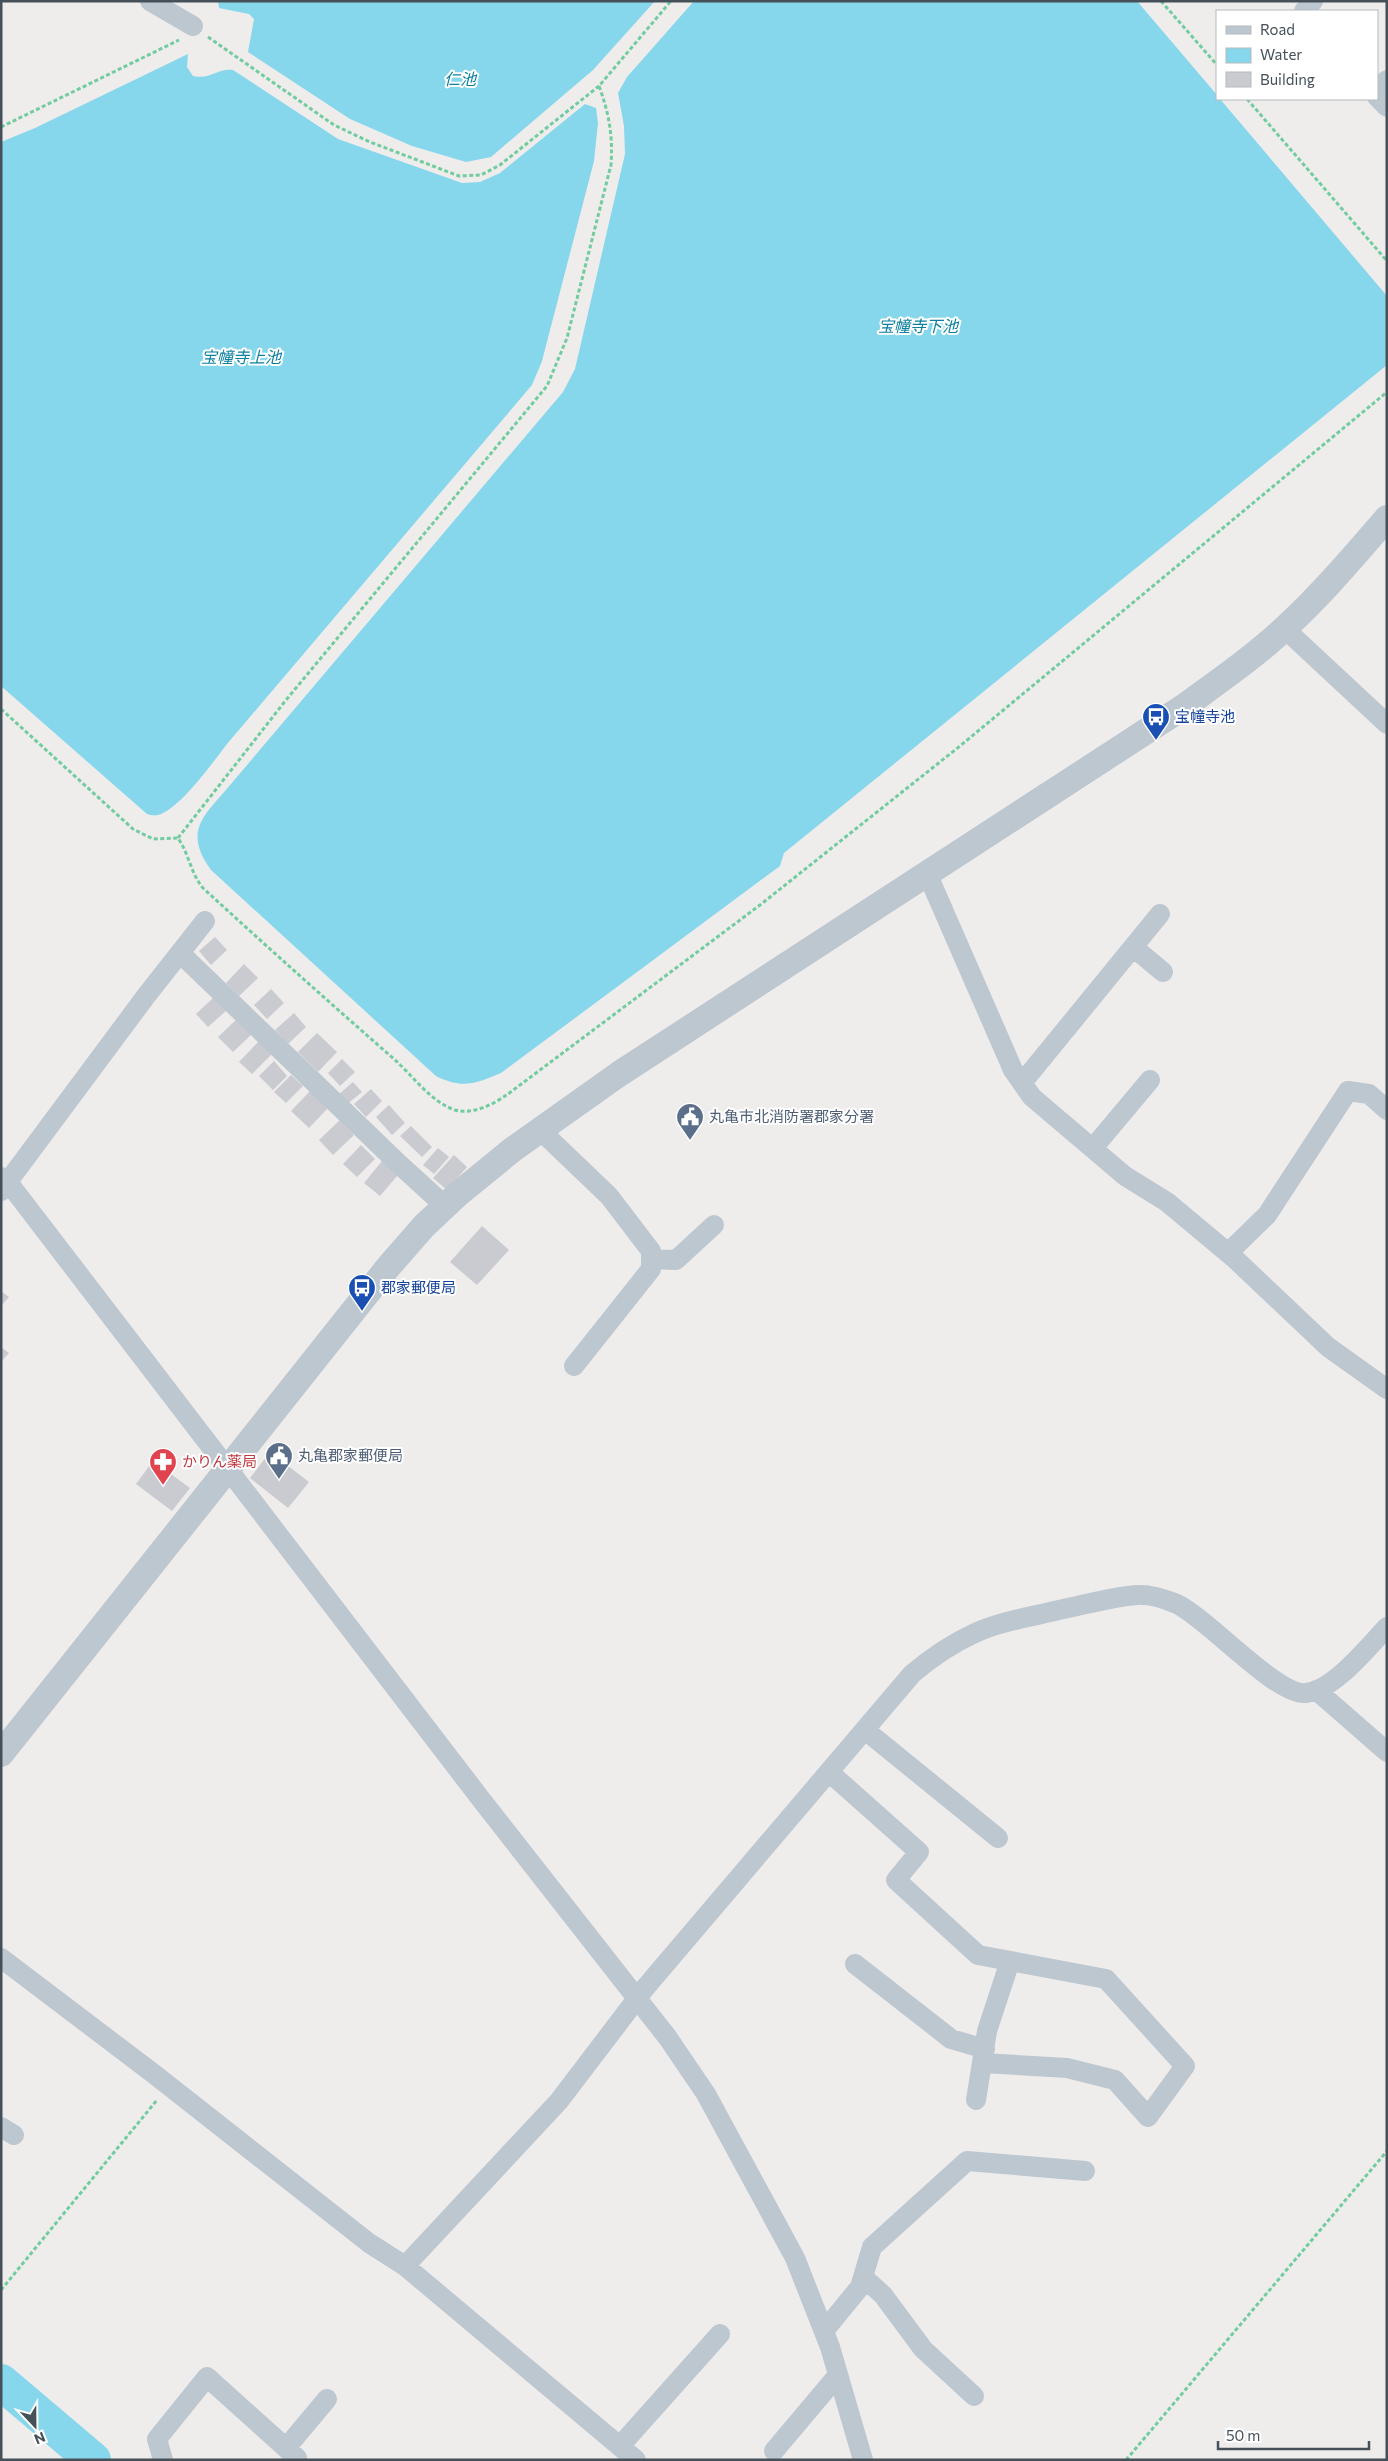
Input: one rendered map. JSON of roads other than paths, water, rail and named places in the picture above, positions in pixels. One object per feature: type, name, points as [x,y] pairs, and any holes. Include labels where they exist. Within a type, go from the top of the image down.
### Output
[{"type":"street","points":[[150,1],[193,26]]},
{"type":"street","points":[[1378,90],[1387,80]]},
{"type":"street","points":[[1378,98],[1387,107]]},
{"type":"street","points":[[1,1754],[229,1470],[389,1266],[445,1206],[512,1150],[619,1074],[1185,706],[1285,628],[1343,569],[1387,518]]},
{"type":"street","points":[[1285,628],[1387,724]]},
{"type":"street","points":[[927,873],[1013,1070],[1032,1097],[1125,1176],[1166,1202],[1228,1253],[1328,1346],[1387,1390]]},
{"type":"street","points":[[1022,1083],[1160,914]]},
{"type":"street","points":[[205,921],[3,1183],[229,1470],[474,1790],[668,2038],[706,2094],[796,2258],[824,2331],[863,2460]]},
{"type":"street","points":[[1133,947],[1164,972]]},
{"type":"street","points":[[180,953],[445,1206]]},
{"type":"street","points":[[1093,1148],[1150,1080]]},
{"type":"street","points":[[1228,1253],[1267,1215],[1348,1092],[1369,1094],[1387,1110]]},
{"type":"street","points":[[540,1130],[609,1196],[651,1251],[651,1269],[574,1366]]},
{"type":"street","points":[[651,1259],[676,1260],[714,1225]]},
{"type":"street","points":[[405,2266],[559,2101],[637,1998],[719,1899],[912,1674],[943,1650],[976,1633],[1013,1621],[1138,1594],[1163,1599],[1188,1611],[1282,1686],[1305,1694],[1316,1690],[1337,1677],[1387,1627]]},
{"type":"street","points":[[1316,1690],[1387,1752]]},
{"type":"street","points":[[865,1730],[998,1838]]},
{"type":"street","points":[[829,1772],[919,1852],[896,1880],[978,1955],[1106,1979],[1185,2066],[1148,2117],[1115,2080],[1067,2068],[984,2056],[951,2039],[855,1964]]},
{"type":"street","points":[[1,1958],[154,2074],[369,2243],[405,2266],[636,2460]]},
{"type":"street","points":[[976,2100],[987,2031],[1010,1961]]},
{"type":"street","points":[[824,2331],[860,2287],[872,2247],[968,2161],[1084,2171]]},
{"type":"street","points":[[863,2278],[883,2295],[923,2349],[974,2396]]},
{"type":"street","points":[[620,2446],[720,2334]]},
{"type":"street","points":[[774,2451],[838,2374]]},
{"type":"street","points":[[163,2460],[157,2439],[207,2378],[294,2456],[327,2399]]},
{"type":"water","name":"仁池","points":[[218,1],[655,1],[593,70],[491,157],[466,162],[412,146],[350,119],[248,52],[254,19],[249,14],[219,8]]},
{"type":"water","name":"宝幢寺下池","points":[[694,1],[1137,1],[1216,94],[1216,100],[1221,100],[1387,296],[1387,365],[784,853],[780,866],[501,1073],[469,1084],[453,1083],[436,1076],[211,870],[202,856],[198,844],[198,833],[200,824],[213,805],[563,392],[575,369],[625,154],[624,126],[618,93],[627,77]]},
{"type":"water","name":"宝幢寺上池","points":[[188,54],[187,67],[193,76],[199,77],[233,70],[338,139],[462,183],[480,182],[500,173],[585,104],[596,108],[598,123],[594,161],[542,361],[532,385],[227,744],[196,784],[167,811],[154,815],[147,814],[1,686],[1,142],[35,128]]},
{"type":"waterway","points":[[1,2382],[93,2460]]},
{"type":"place","name":"宝幢寺池","points":[[1156,741]]},
{"type":"place","name":"丸亀市北消防署郡家分署","points":[[690,1141]]},
{"type":"place","name":"郡家郵便局","points":[[362,1312]]},
{"type":"place","name":"丸亀郡家郵便局","points":[[279,1480]]},
{"type":"place","name":"かりん薬局","points":[[163,1486]]}]
